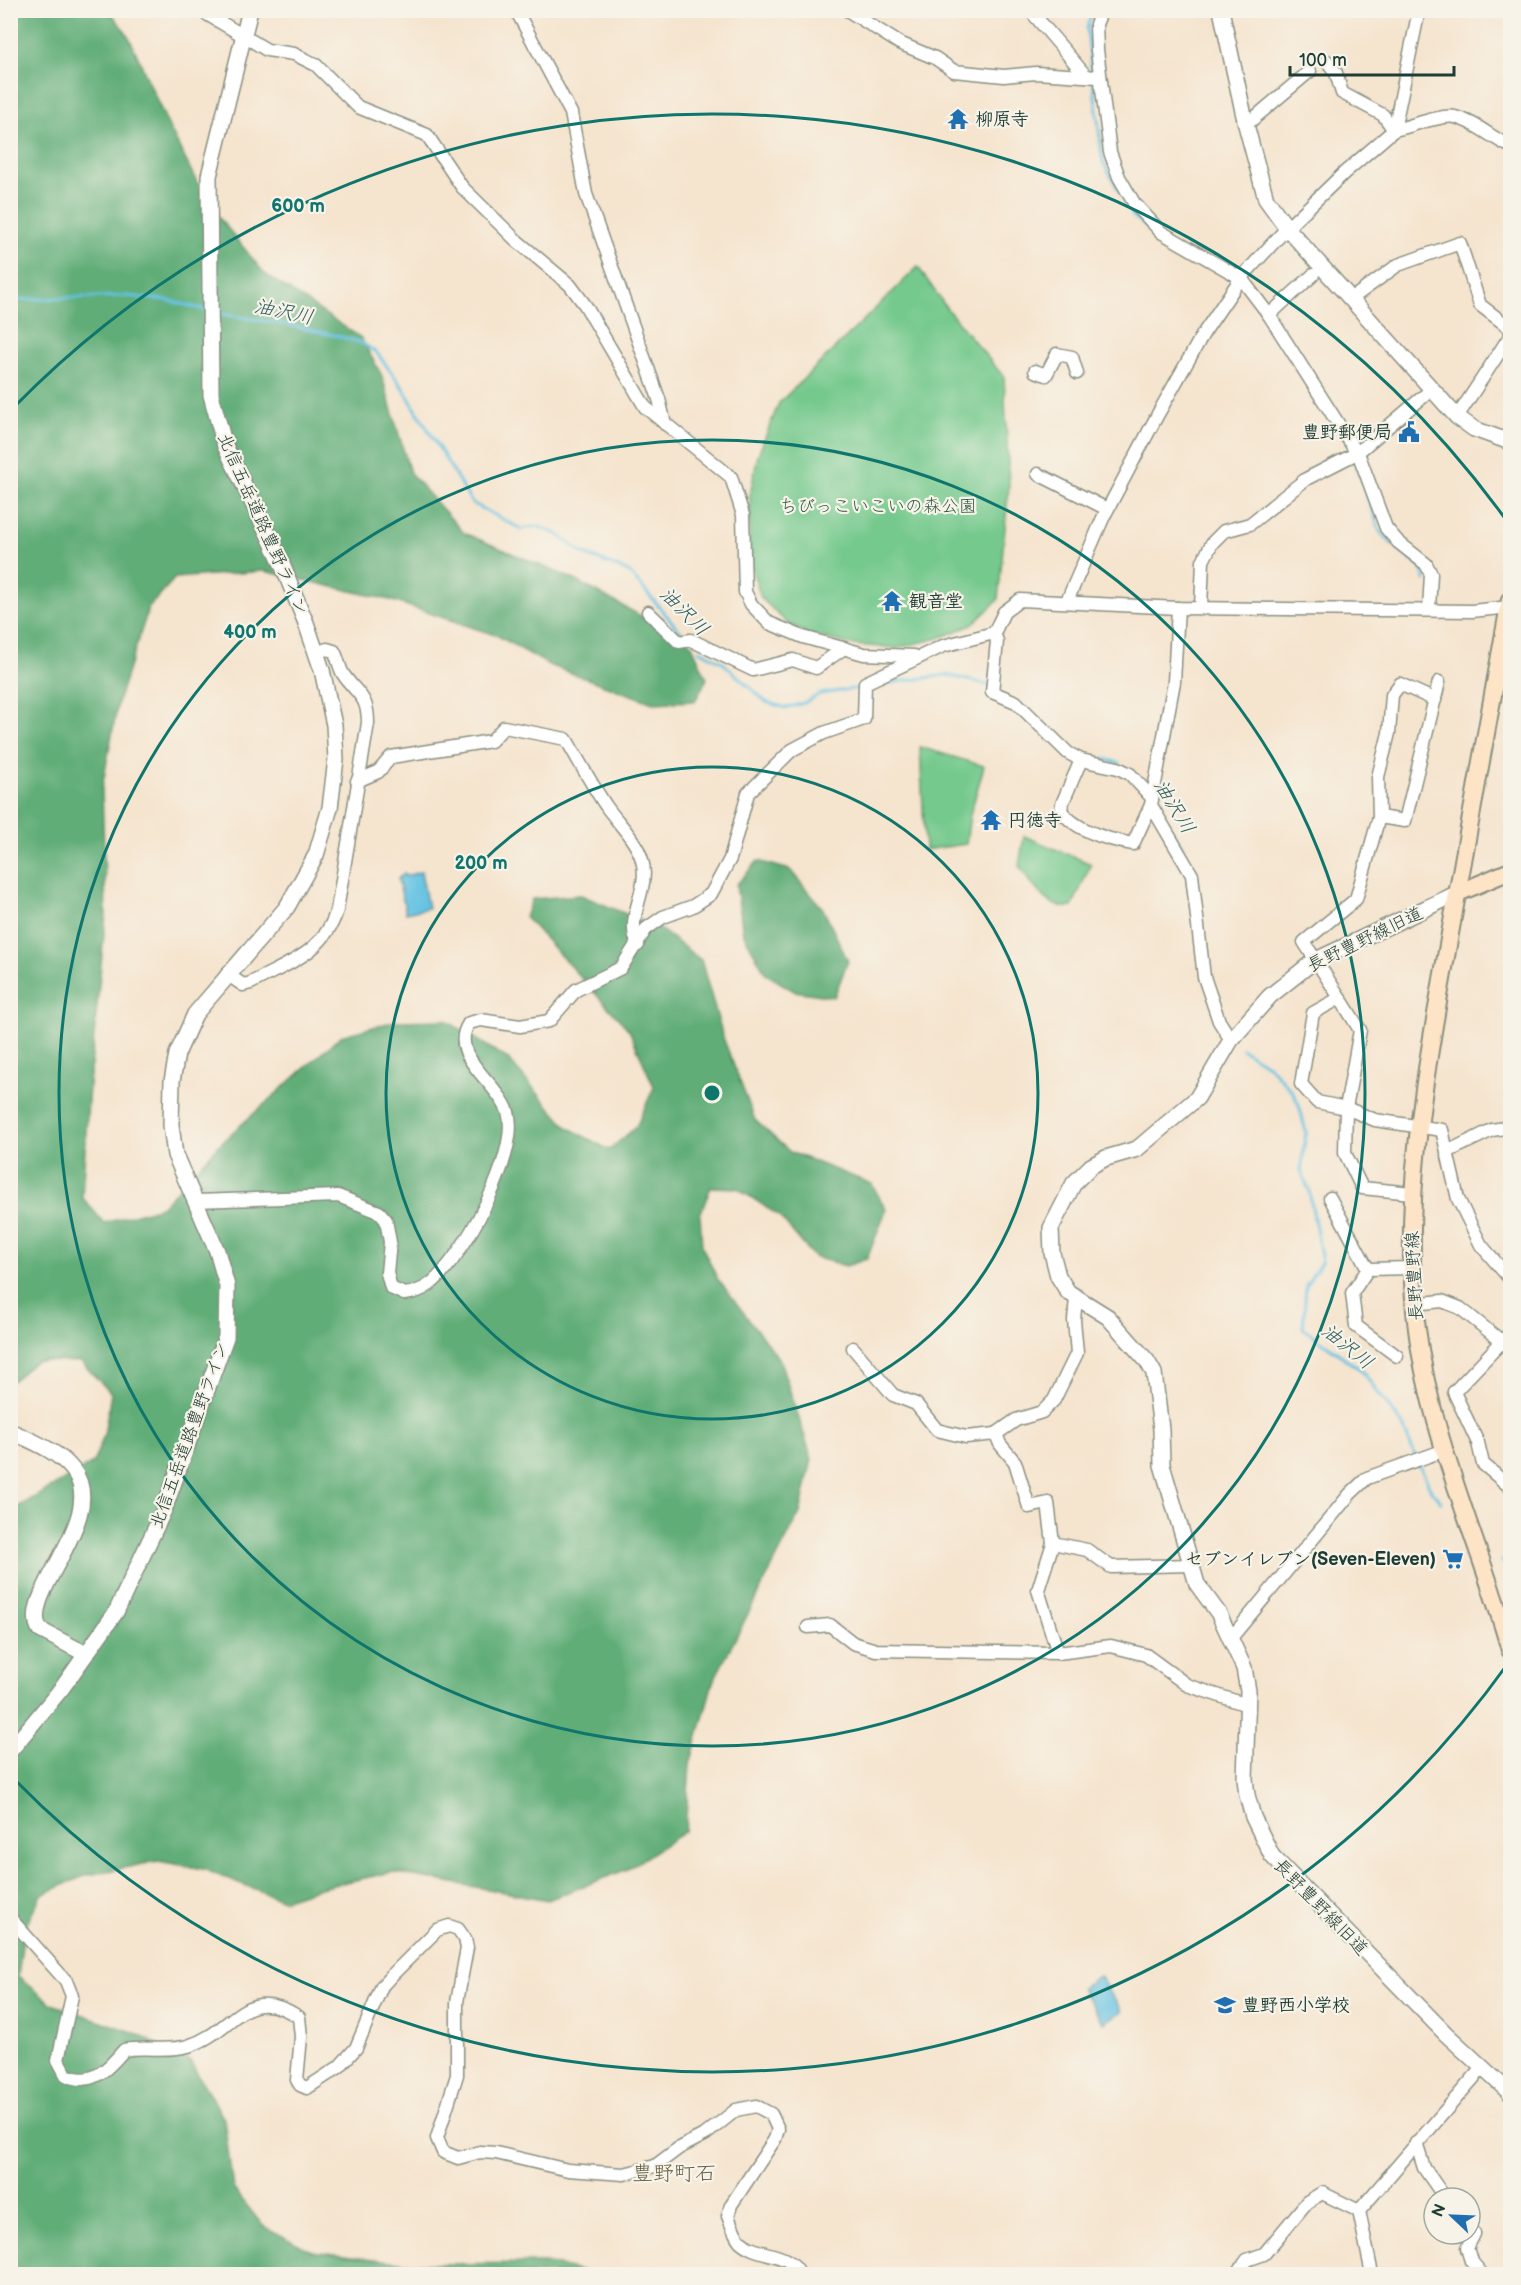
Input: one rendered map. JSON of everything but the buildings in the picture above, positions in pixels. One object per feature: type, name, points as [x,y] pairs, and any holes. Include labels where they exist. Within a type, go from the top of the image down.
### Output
[{"type":"main road","name":"長野豊野線","points":[[1510,604],[1418,1128],[1412,1193],[1414,1304],[1438,1453],[1507,1625],[1510,1650]]},
{"type":"main road","points":[[1458,893],[1510,871]]},
{"type":"street","points":[[200,10],[267,50],[294,54],[316,65],[358,107],[427,135],[462,187],[516,240],[570,285],[585,305],[645,407],[730,477],[743,515],[743,579],[750,604],[769,623],[803,637],[864,654],[918,656]]},
{"type":"street","name":"北信五岳道路豊野ライン","points":[[10,1751],[62,1688],[116,1612],[164,1510],[226,1337],[227,1286],[217,1251],[175,1155],[171,1125],[172,1081],[177,1054],[195,1014],[286,907],[316,855],[330,808],[336,759],[334,725],[316,653],[279,557],[225,446],[211,395],[209,176],[250,10]]},
{"type":"street","points":[[516,10],[571,113],[586,194],[659,399],[665,424]]},
{"type":"street","points":[[848,10],[899,43],[935,58],[954,71],[1004,76],[1036,73],[1100,77]]},
{"type":"street","points":[[1030,10],[1086,76]]},
{"type":"street","points":[[1102,10],[1096,24],[1100,77],[1110,152],[1119,177],[1134,203],[1161,232],[1241,278],[1269,315],[1357,453],[1370,478],[1386,528],[1398,542],[1426,564],[1431,574],[1429,609]]},
{"type":"street","points":[[1221,10],[1246,124],[1266,199],[1287,228],[1457,417],[1474,429],[1510,442]]},
{"type":"street","points":[[1394,130],[1419,10]]},
{"type":"street","points":[[1327,62],[1336,74],[1342,93],[1383,115],[1394,130]]},
{"type":"street","points":[[1246,124],[1310,71]]},
{"type":"street","points":[[1067,601],[1107,509],[1203,333],[1241,278],[1287,228],[1344,173],[1394,130],[1453,116],[1476,125],[1494,139],[1510,146]]},
{"type":"street","points":[[1351,299],[1398,265],[1460,243],[1480,305],[1510,328]]},
{"type":"street","points":[[1269,315],[1313,275]]},
{"type":"street","points":[[1457,417],[1510,336]]},
{"type":"street","points":[[1035,371],[1046,375],[1057,354],[1072,357],[1077,373]]},
{"type":"street","points":[[1201,608],[1203,561],[1212,543],[1224,531],[1250,524],[1305,479],[1357,453],[1431,390]]},
{"type":"street","points":[[1038,474],[1107,509]]},
{"type":"street","points":[[994,633],[1004,612],[1020,600],[1178,608],[1472,611],[1510,604]]},
{"type":"street","points":[[1081,760],[1061,811],[1067,819],[1118,842],[1133,844],[1152,799],[1174,682],[1178,608]]},
{"type":"street","points":[[648,612],[685,641],[753,670],[793,660],[816,668],[844,648]]},
{"type":"street","points":[[196,1201],[338,1196],[378,1212],[386,1218],[390,1242],[387,1273],[391,1288],[404,1294],[428,1286],[442,1274],[459,1252],[482,1212],[508,1150],[510,1130],[507,1112],[495,1089],[464,1051],[462,1037],[465,1028],[476,1020],[520,1026],[549,1021],[576,990],[621,968],[638,945],[646,929],[663,917],[693,906],[711,894],[730,859],[748,793],[792,750],[824,733],[864,719],[866,687],[918,656],[943,646],[994,633]]},
{"type":"street","points":[[994,633],[998,641],[992,688],[1016,702],[1068,753],[1081,760],[1124,771],[1152,799],[1192,875],[1204,977],[1219,1022],[1231,1040]]},
{"type":"street","points":[[227,974],[243,985],[251,983],[312,950],[332,928],[344,875],[368,723],[368,708],[362,694],[342,671],[334,651],[327,649],[316,653]]},
{"type":"street","points":[[1380,817],[1405,821],[1440,682]]},
{"type":"street","points":[[1412,1193],[1362,1188],[1345,1153],[1346,1108],[1360,1030],[1304,942],[1356,899],[1380,817],[1378,777],[1389,733],[1392,695],[1400,684],[1435,700]]},
{"type":"street","points":[[357,782],[378,772],[391,757],[491,741],[504,727],[566,739],[605,804],[642,859],[645,874],[633,920],[632,934],[638,945]]},
{"type":"street","name":"長野豊野線旧道","points":[[1458,893],[1314,961],[1270,996],[1231,1040],[1197,1098],[1137,1149],[1106,1158],[1091,1166],[1074,1183],[1051,1228],[1052,1253],[1058,1276],[1068,1292],[1108,1317],[1148,1361],[1154,1373],[1161,1429],[1162,1466],[1197,1584],[1219,1614],[1244,1668],[1248,1691],[1247,1795],[1253,1817],[1272,1857],[1300,1888],[1510,2093]]},
{"type":"street","points":[[1340,998],[1313,1013],[1301,1084],[1317,1102],[1346,1108],[1375,1120],[1442,1130],[1458,1199],[1481,1245],[1510,1279]]},
{"type":"street","points":[[1447,1152],[1492,1130],[1510,1126]]},
{"type":"street","points":[[1330,1198],[1368,1269]]},
{"type":"street","points":[[1368,1269],[1412,1268]]},
{"type":"street","points":[[1368,1269],[1352,1293],[1356,1326],[1397,1356]]},
{"type":"street","points":[[853,1348],[892,1395],[916,1404],[937,1430],[966,1437],[996,1434],[1016,1420],[1042,1412],[1053,1400],[1077,1353],[1074,1320],[1076,1298]]},
{"type":"street","points":[[1414,1304],[1442,1301],[1460,1308],[1508,1341],[1454,1392],[1478,1443],[1483,1464],[1510,1487]]},
{"type":"street","points":[[10,1431],[55,1455],[74,1471],[82,1488],[76,1524],[41,1596],[35,1617],[40,1630],[86,1654]]},
{"type":"street","points":[[996,1434],[1000,1444],[1015,1462],[1029,1507],[1048,1503],[1053,1543],[1038,1590],[1058,1653]]},
{"type":"street","points":[[1231,1638],[1350,1494],[1367,1478],[1438,1453]]},
{"type":"street","points":[[1053,1543],[1087,1550],[1111,1567],[1192,1565]]},
{"type":"street","points":[[808,1627],[830,1625],[854,1642],[876,1650],[1058,1653],[1111,1646],[1146,1655],[1187,1685],[1247,1705]]},
{"type":"street","points":[[10,1918],[66,1981],[72,1996],[58,2060],[66,2075],[83,2080],[93,2078],[109,2068],[124,2050],[177,2048],[199,2042],[237,2013],[262,2004],[272,2005],[299,2017],[301,2037],[297,2080],[300,2085],[307,2088],[339,2067],[356,2048],[382,1986],[392,1975],[437,1930],[448,1926],[458,1929],[465,1939],[467,1948],[457,2002],[457,2075],[437,2138],[443,2152],[458,2158],[480,2152],[496,2153],[568,2170],[604,2174],[632,2173],[655,2166],[679,2148],[706,2133],[736,2110],[756,2106],[771,2114],[778,2129],[775,2139],[730,2205],[728,2216],[739,2240],[751,2248],[787,2259],[793,2263],[800,2274]]},
{"type":"street","points":[[1359,2211],[1482,2068]]},
{"type":"street","points":[[1416,2144],[1424,2168],[1437,2186]]},
{"type":"street","points":[[1238,2274],[1247,2260],[1264,2254],[1307,2202],[1322,2193],[1359,2211]]},
{"type":"street","points":[[1359,2211],[1372,2274]]},
{"type":"street","points":[[1468,2246],[1471,2261],[1482,2274]]},
{"type":"green space","points":[[11,11],[110,11],[129,37],[168,125],[208,204],[265,274],[361,338],[382,376],[410,473],[464,533],[573,579],[691,643],[707,679],[695,701],[653,703],[549,665],[498,636],[390,600],[264,571],[175,578],[149,607],[118,702],[102,788],[106,914],[89,1086],[82,1197],[104,1223],[161,1207],[223,1141],[341,1036],[395,1021],[446,1020],[508,1059],[567,1127],[609,1150],[636,1127],[654,1087],[629,1030],[525,917],[532,899],[581,895],[657,927],[701,960],[724,1040],[755,1120],[790,1152],[872,1184],[886,1210],[867,1259],[846,1266],[814,1257],[779,1216],[737,1188],[711,1187],[700,1215],[702,1246],[717,1278],[780,1360],[812,1459],[800,1513],[713,1682],[690,1765],[685,1831],[628,1869],[548,1900],[392,1872],[320,1888],[283,1900],[203,1869],[158,1861],[84,1876],[41,1895],[24,1930],[18,1976],[52,2004],[133,2032],[190,2061],[224,2119],[233,2188],[263,2226],[312,2251],[414,2264],[545,2263],[592,2274],[11,2274],[11,1511],[93,1463],[104,1435],[111,1393],[81,1362],[36,1361],[11,1382]]},
{"type":"green space","name":"ちびっこいこいの森公園","points":[[918,267],[948,310],[1004,377],[1009,486],[998,600],[972,625],[939,638],[897,648],[853,645],[807,634],[787,623],[761,598],[749,559],[750,495],[758,455],[779,403]]},
{"type":"green space","points":[[920,747],[984,766],[970,815],[966,844],[925,850]]},
{"type":"green space","points":[[1024,836],[1091,864],[1072,907],[1054,905],[1047,900],[1019,866]]},
{"type":"green space","points":[[758,861],[790,870],[823,909],[848,961],[834,997],[794,991],[766,974],[743,933],[736,885]]},
{"type":"water","points":[[421,872],[428,908],[406,913],[398,879],[404,873],[405,876]]},
{"type":"water","points":[[1099,1976],[1122,2011],[1104,2023],[1081,1988]]},
{"type":"waterway","points":[[1092,73],[1087,28],[1093,10]]},
{"type":"waterway","points":[[1093,80],[1103,162],[1133,216],[1155,234]]},
{"type":"waterway","name":"油沢川","points":[[10,300],[126,296],[166,300],[206,310]]},
{"type":"waterway","name":"油沢川","points":[[215,313],[284,324],[338,336],[362,343],[377,353],[403,388],[472,503],[521,529],[537,526],[557,534],[582,553],[629,572],[685,637]]},
{"type":"waterway","points":[[1356,464],[1380,532],[1392,544]]},
{"type":"waterway","points":[[1397,548],[1421,568],[1425,580]]},
{"type":"waterway","name":"油沢川","points":[[699,650],[722,662],[766,702],[786,708],[804,703],[820,694],[861,688]]},
{"type":"waterway","name":"油沢川","points":[[874,685],[947,675],[988,685]]},
{"type":"waterway","name":"油沢川","points":[[1103,759],[1120,763]]},
{"type":"waterway","name":"油沢川","points":[[1169,826],[1183,848]]},
{"type":"waterway","name":"油沢川","points":[[1242,1049],[1269,1066],[1292,1091],[1299,1105],[1306,1132],[1301,1171],[1309,1190],[1322,1261],[1306,1285],[1303,1328],[1361,1370],[1402,1424],[1416,1458]]},
{"type":"waterway","name":"油沢川","points":[[1419,1464],[1430,1488],[1441,1502]]},
{"type":"waterway","name":"油沢川","points":[[1502,1561],[1510,1569]]},
{"type":"place","name":"柳原寺","points":[[958,119]]},
{"type":"place","name":"豊野郵便局","points":[[1409,432]]},
{"type":"place","name":"観音堂","points":[[892,601]]},
{"type":"place","name":"円徳寺","points":[[991,820]]},
{"type":"place","name":"セブンイレブン(Seven-Eleven)","points":[[1453,1559]]},
{"type":"place","name":"豊野西小学校","points":[[1225,2005]]},
{"type":"district","name":"豊野町石","points":[[674,2173]]}]
